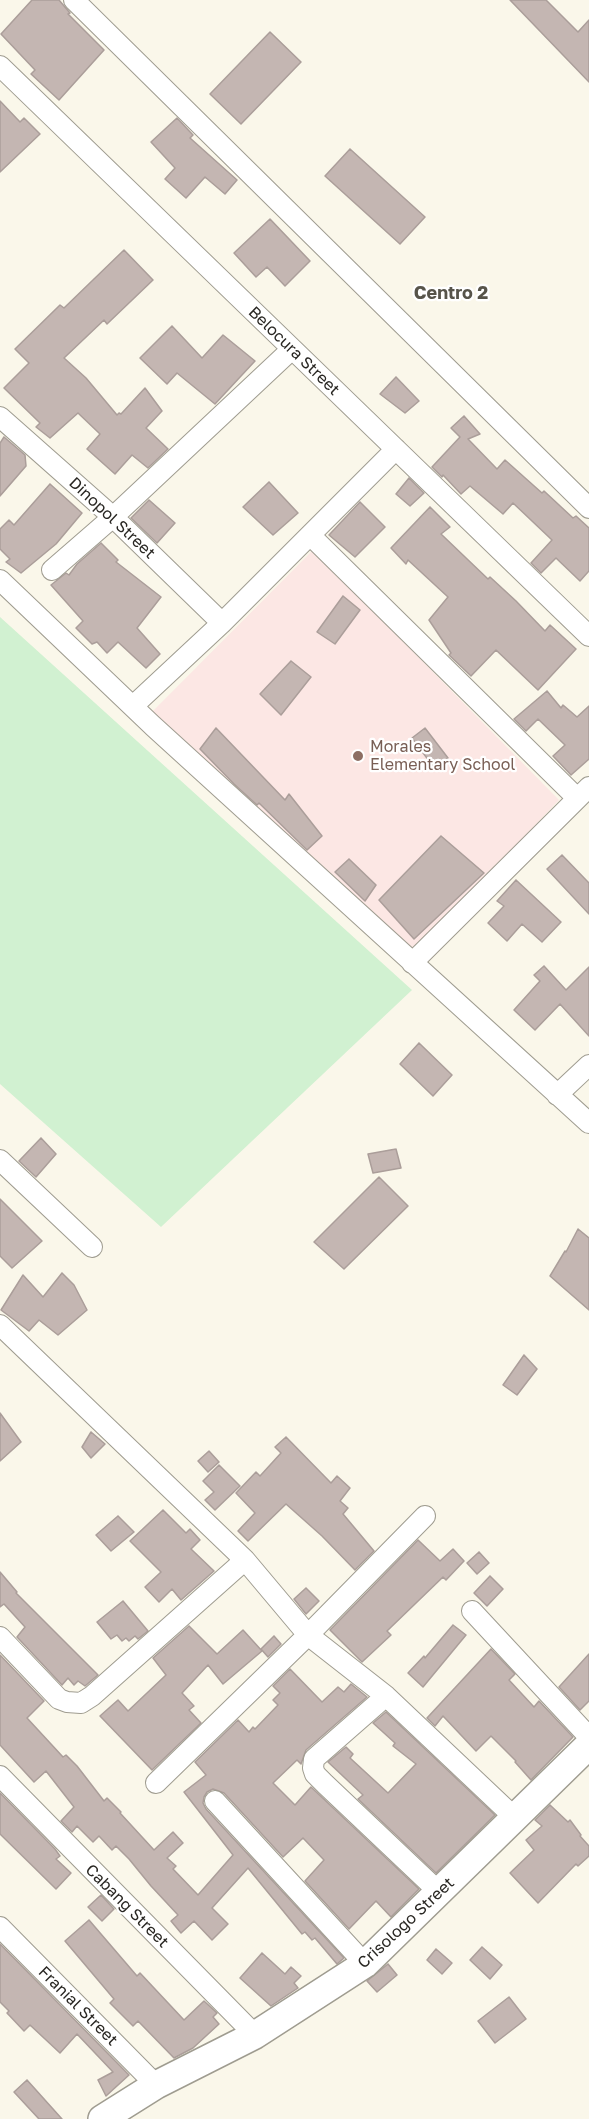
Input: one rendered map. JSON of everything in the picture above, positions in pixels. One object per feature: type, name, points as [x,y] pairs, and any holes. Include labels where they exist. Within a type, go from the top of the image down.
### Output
[{"type":"street","points":[[74,0],[589,508]]},
{"type":"street","name":"Belocura Street","points":[[0,66],[589,636]]},
{"type":"street","points":[[52,570],[113,517],[292,349]]},
{"type":"street","name":"Dinopol Street","points":[[0,417],[113,517],[222,623]]},
{"type":"street","points":[[133,706],[222,623],[396,449]]},
{"type":"street","points":[[310,535],[583,793],[412,963]]},
{"type":"street","points":[[0,580],[153,726],[589,1123]]},
{"type":"street","points":[[557,1095],[589,1065]]},
{"type":"street","points":[[0,1160],[92,1246]]},
{"type":"street","points":[[0,1324],[245,1560],[308,1635],[386,1696],[515,1818]]},
{"type":"street","points":[[156,1783],[308,1635],[425,1515]]},
{"type":"street","points":[[0,1637],[59,1699],[81,1703],[93,1696],[245,1560]]},
{"type":"street","points":[[472,1611],[589,1737]]},
{"type":"street","points":[[386,1696],[314,1759],[313,1768],[315,1774],[325,1784],[439,1892]]},
{"type":"street","name":"Crisologo Street","points":[[102,2119],[156,2085],[255,2035],[365,1964],[589,1745]]},
{"type":"street","name":"Cabang Street","points":[[0,1776],[255,2035]]},
{"type":"street","points":[[215,1801],[365,1964]]},
{"type":"street","name":"Franial Street","points":[[0,1927],[156,2085]]},
{"type":"shaded area","name":"Morales Elementary School","points":[[313,550],[559,800],[413,953],[152,712]]},
{"type":"green space","points":[[0,617],[412,990],[161,1227],[0,1084]]},
{"type":"building","points":[[32,0],[59,0],[70,13],[68,14],[104,50],[59,100],[31,74],[35,70],[1,34]]},
{"type":"building","points":[[510,0],[546,0],[578,32],[589,20],[589,82]]},
{"type":"building","points":[[270,32],[301,62],[241,124],[210,94]]},
{"type":"building","points":[[0,101],[20,122],[24,118],[40,134],[0,172]]},
{"type":"building","points":[[177,118],[193,135],[190,138],[237,180],[225,194],[205,177],[186,198],[165,179],[175,168],[151,142]]},
{"type":"building","points":[[350,149],[425,217],[400,244],[325,176]]},
{"type":"building","points":[[270,219],[310,261],[285,286],[267,267],[256,277],[234,253]]},
{"type":"building","points":[[124,250],[153,280],[107,324],[104,320],[64,358],[86,378],[117,415],[121,414],[145,388],[162,411],[146,428],[168,449],[148,468],[132,455],[115,474],[87,449],[100,434],[78,413],[50,438],[36,427],[40,423],[4,388],[29,363],[15,349],[60,305],[64,308]]},
{"type":"building","points":[[172,326],[202,358],[223,335],[255,361],[215,404],[177,373],[167,384],[140,358]]},
{"type":"building","points":[[396,377],[419,401],[405,413],[380,394]]},
{"type":"building","points":[[464,416],[480,434],[468,439],[497,469],[505,460],[542,493],[544,491],[573,518],[576,516],[589,528],[589,571],[580,581],[556,558],[541,573],[531,563],[552,540],[513,503],[503,514],[470,486],[461,494],[432,467],[460,437],[451,428]]},
{"type":"building","points":[[4,437],[25,455],[26,466],[0,496],[0,443]]},
{"type":"building","points":[[409,478],[424,493],[410,506],[396,494]]},
{"type":"building","points":[[269,482],[298,513],[273,535],[243,507]]},
{"type":"building","points":[[50,484],[82,513],[56,544],[21,573],[6,562],[10,559],[0,549],[0,529],[9,520],[14,525]]},
{"type":"building","points":[[149,500],[175,523],[157,543],[131,518]]},
{"type":"building","points":[[360,502],[385,527],[355,557],[329,535]]},
{"type":"building","points":[[430,507],[450,527],[441,534],[488,579],[490,577],[516,601],[545,631],[550,625],[576,649],[538,690],[496,650],[471,676],[449,655],[451,653],[429,620],[448,597],[408,560],[406,564],[391,548]]},
{"type":"building","points":[[101,543],[118,560],[116,562],[161,597],[137,628],[160,654],[146,668],[118,642],[107,653],[97,642],[92,644],[76,628],[83,621],[51,585],[66,573],[69,575],[77,564]]},
{"type":"building","points":[[343,596],[360,610],[335,644],[317,632]]},
{"type":"building","points":[[291,661],[311,677],[281,715],[260,694]]},
{"type":"building","points":[[547,691],[561,708],[563,705],[577,717],[589,706],[589,759],[571,775],[553,756],[565,745],[538,719],[526,731],[514,719]]},
{"type":"building","points":[[216,728],[285,800],[289,794],[322,836],[307,850],[259,803],[257,805],[234,784],[200,749]]},
{"type":"building","points":[[425,728],[448,758],[435,769],[412,738]]},
{"type":"building","points":[[441,836],[484,873],[414,939],[379,900]]},
{"type":"building","points":[[562,855],[589,883],[589,914],[547,869]]},
{"type":"building","points":[[349,859],[376,885],[365,901],[335,872]]},
{"type":"building","points":[[516,880],[561,922],[542,942],[522,924],[507,941],[488,923],[504,906],[497,901]]},
{"type":"building","points":[[544,966],[566,990],[589,967],[589,1036],[560,1004],[535,1030],[514,1010],[540,981],[534,975]]},
{"type":"building","points":[[419,1043],[452,1075],[433,1096],[400,1064]]},
{"type":"building","points":[[41,1138],[56,1154],[36,1177],[19,1161]]},
{"type":"building","points":[[396,1149],[401,1168],[373,1173],[368,1154]]},
{"type":"building","points":[[379,1177],[408,1206],[344,1269],[314,1242]]},
{"type":"building","points":[[0,1199],[42,1241],[12,1268],[0,1256]]},
{"type":"building","points":[[578,1229],[589,1238],[589,1310],[550,1276]]},
{"type":"building","points":[[62,1273],[74,1285],[87,1310],[58,1335],[39,1320],[29,1331],[1,1310],[23,1275],[43,1297]]},
{"type":"building","points":[[524,1355],[537,1369],[517,1395],[503,1385]]},
{"type":"building","points":[[0,1413],[21,1442],[0,1461]]},
{"type":"building","points":[[91,1432],[105,1444],[91,1458],[82,1447]]},
{"type":"building","points":[[286,1437],[331,1483],[337,1476],[350,1488],[340,1501],[348,1508],[343,1514],[374,1551],[355,1570],[286,1504],[248,1541],[238,1531],[255,1513],[236,1493],[256,1472],[260,1476],[281,1453],[275,1447]]},
{"type":"building","points":[[209,1451],[219,1462],[208,1472],[198,1461]]},
{"type":"building","points":[[219,1465],[240,1486],[215,1510],[205,1500],[214,1492],[203,1481]]},
{"type":"building","points":[[163,1510],[186,1533],[190,1529],[200,1540],[191,1549],[214,1571],[181,1600],[172,1589],[159,1602],[145,1587],[161,1572],[130,1541]]},
{"type":"building","points":[[118,1516],[134,1532],[111,1551],[96,1535]]},
{"type":"building","points":[[418,1540],[440,1561],[453,1549],[464,1561],[446,1580],[443,1577],[387,1631],[391,1635],[362,1662],[330,1630]]},
{"type":"building","points":[[479,1552],[489,1563],[477,1574],[467,1563]]},
{"type":"building","points":[[0,1572],[16,1593],[98,1675],[85,1686],[78,1681],[74,1685],[68,1678],[62,1685],[17,1637],[25,1627],[4,1604],[0,1607]]},
{"type":"building","points":[[490,1576],[503,1589],[487,1606],[474,1593]]},
{"type":"building","points":[[306,1588],[319,1601],[306,1614],[294,1599]]},
{"type":"building","points":[[123,1601],[148,1631],[138,1639],[135,1636],[129,1641],[126,1638],[122,1641],[117,1635],[111,1639],[97,1622]]},
{"type":"building","points":[[453,1625],[466,1635],[423,1687],[408,1673],[424,1656],[425,1658]]},
{"type":"building","points":[[189,1626],[217,1654],[243,1630],[262,1651],[223,1684],[208,1665],[182,1693],[194,1706],[189,1710],[201,1723],[152,1770],[100,1716],[118,1700],[128,1711],[166,1675],[153,1658]]},
{"type":"building","points":[[274,1636],[281,1644],[268,1657],[261,1649]]},
{"type":"building","points":[[491,1649],[515,1674],[509,1680],[534,1707],[539,1701],[573,1737],[531,1780],[491,1736],[476,1751],[443,1716],[435,1726],[427,1718]]},
{"type":"building","points":[[589,1654],[589,1701],[580,1710],[559,1687]]},
{"type":"building","points":[[0,1655],[44,1701],[27,1718],[63,1757],[66,1755],[77,1766],[104,1801],[107,1798],[154,1850],[173,1832],[183,1843],[167,1858],[176,1866],[173,1869],[198,1895],[233,1855],[184,1792],[206,1775],[195,1762],[238,1720],[249,1732],[253,1727],[255,1729],[278,1705],[273,1700],[280,1693],[273,1686],[290,1669],[322,1702],[338,1687],[344,1692],[351,1684],[367,1697],[306,1750],[301,1764],[297,1760],[273,1783],[295,1805],[311,1787],[419,1889],[391,1917],[376,1901],[349,1929],[305,1881],[324,1860],[303,1838],[283,1857],[224,1793],[213,1789],[204,1797],[203,1803],[206,1809],[344,1958],[337,1964],[315,1938],[312,1940],[305,1932],[302,1934],[248,1868],[212,1908],[228,1924],[212,1940],[194,1921],[181,1933],[171,1921],[178,1915],[116,1846],[112,1850],[99,1836],[93,1842],[77,1826],[72,1832],[61,1821],[74,1807],[46,1771],[34,1782],[0,1745]]},
{"type":"building","points":[[386,1712],[495,1815],[436,1873],[358,1799],[363,1795],[328,1762],[346,1747],[353,1754],[350,1758],[388,1793],[416,1764],[393,1746],[395,1743],[373,1723]]},
{"type":"building","points":[[0,1793],[55,1849],[60,1856],[56,1859],[71,1873],[56,1889],[0,1834]]},
{"type":"building","points":[[550,1805],[568,1822],[570,1820],[589,1846],[589,1856],[578,1866],[576,1864],[538,1903],[510,1873],[534,1850],[526,1840],[542,1826],[535,1820]]},
{"type":"building","points":[[101,1895],[114,1909],[102,1921],[88,1907]]},
{"type":"building","points":[[89,1920],[137,1976],[140,1973],[184,2020],[204,2001],[217,2013],[213,2017],[219,2024],[193,2048],[174,2058],[138,2021],[133,2026],[110,2003],[114,1999],[65,1941]]},
{"type":"building","points":[[0,1944],[129,2075],[106,2096],[98,2080],[113,2072],[77,2034],[60,2053],[30,2025],[24,2031],[7,2013],[9,2011],[0,2002]]},
{"type":"building","points":[[482,1947],[502,1965],[490,1979],[470,1960]]},
{"type":"building","points":[[436,1949],[452,1963],[442,1974],[427,1960]]},
{"type":"building","points":[[262,1953],[285,1974],[291,1967],[301,1976],[294,1983],[298,1988],[271,2006],[240,1978]]},
{"type":"building","points":[[388,1964],[397,1975],[377,1992],[367,1981]]},
{"type":"building","points":[[509,1997],[526,2019],[495,2043],[478,2021]]},
{"type":"building","points":[[27,2080],[62,2119],[39,2119],[14,2092]]},
{"type":"place","name":"Morales Elementary School","points":[[358,756]]},
{"type":"district","name":"Centro 2","points":[[451,293]]}]
